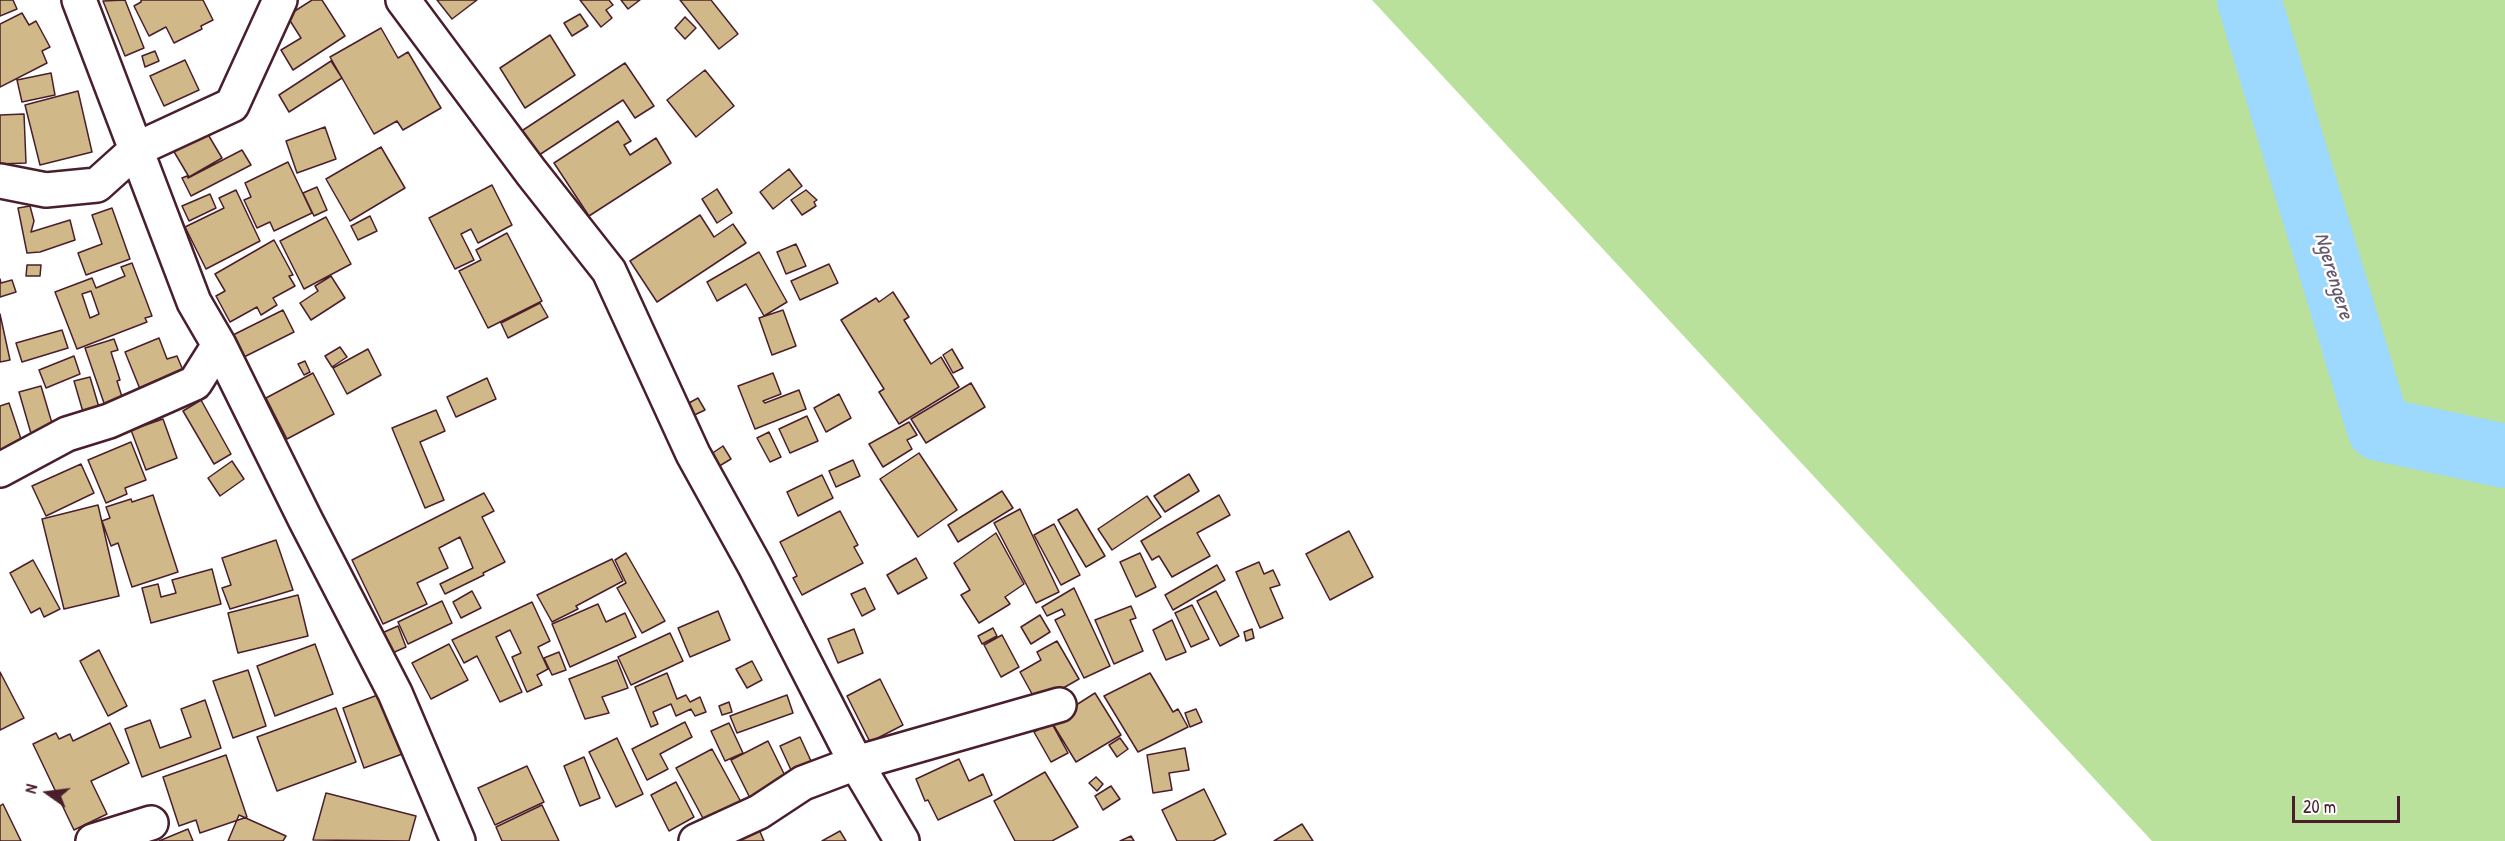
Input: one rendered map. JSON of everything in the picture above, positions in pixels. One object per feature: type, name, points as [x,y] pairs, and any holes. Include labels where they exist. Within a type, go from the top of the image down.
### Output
[{"type":"street","points":[[79,0],[194,302],[219,345],[395,693],[458,841]]},
{"type":"street","points":[[0,182],[46,190],[97,185],[137,148],[232,105],[280,0]]},
{"type":"street","points":[[403,0],[531,172],[609,271],[693,454],[756,566],[856,763],[902,841]]},
{"type":"street","points":[[0,470],[67,434],[128,413],[195,383],[219,345]]},
{"type":"street","points":[[696,841],[759,812],[803,783],[856,763],[1059,705]]},
{"type":"street","points":[[93,841],[150,823]]},
{"type":"green space","points":[[1372,0],[2505,0],[2505,841],[2152,841]]},
{"type":"building","points":[[0,0],[13,0],[17,9],[0,16]]},
{"type":"building","points":[[125,0],[144,48],[125,56],[103,1]]},
{"type":"building","points":[[141,0],[203,0],[213,20],[201,26],[202,29],[174,43],[166,27],[149,36],[134,6]]},
{"type":"building","points":[[312,0],[322,0],[345,36],[293,70],[281,50],[301,38],[287,16]]},
{"type":"building","points":[[437,0],[477,0],[452,19]]},
{"type":"building","points":[[580,0],[609,0],[613,5],[606,10],[612,18],[601,27]]},
{"type":"building","points":[[621,0],[640,0],[628,9]]},
{"type":"building","points":[[680,0],[711,0],[738,34],[719,49]]},
{"type":"building","points":[[22,13],[29,25],[36,21],[50,47],[42,51],[47,63],[0,87],[0,24]]},
{"type":"building","points":[[580,14],[588,26],[572,36],[564,23]]},
{"type":"building","points":[[685,17],[696,28],[685,39],[675,28]]},
{"type":"building","points":[[381,28],[398,58],[408,52],[441,108],[403,130],[397,121],[374,134],[330,57]]},
{"type":"building","points":[[550,35],[575,75],[525,108],[500,68]]},
{"type":"building","points":[[155,51],[159,61],[145,67],[142,56]]},
{"type":"building","points":[[185,60],[199,90],[164,106],[150,76]]},
{"type":"building","points":[[331,61],[342,78],[289,112],[279,95]]},
{"type":"building","points":[[625,63],[654,106],[635,118],[623,100],[530,161],[514,136]]},
{"type":"building","points":[[705,70],[734,106],[696,137],[667,100]]},
{"type":"building","points":[[51,73],[55,95],[22,102],[17,80]]},
{"type":"building","points":[[78,91],[92,152],[40,165],[25,105]]},
{"type":"building","points":[[24,114],[26,163],[0,164],[0,115]]},
{"type":"building","points":[[618,121],[631,141],[624,145],[630,155],[656,138],[671,163],[589,216],[554,163]]},
{"type":"building","points":[[325,127],[336,159],[297,173],[286,141]]},
{"type":"building","points":[[206,131],[222,158],[189,177],[173,150]]},
{"type":"building","points":[[381,147],[405,188],[350,221],[326,179]]},
{"type":"building","points":[[242,150],[251,165],[191,196],[182,178],[187,176],[188,178]]},
{"type":"building","points":[[288,162],[312,213],[274,231],[270,222],[257,228],[244,200],[251,197],[245,183]]},
{"type":"building","points":[[789,169],[802,186],[773,209],[760,192]]},
{"type":"building","points":[[492,185],[512,225],[478,243],[471,229],[461,234],[474,260],[455,269],[429,218]]},
{"type":"building","points":[[317,187],[327,210],[314,216],[303,193]]},
{"type":"building","points":[[717,189],[732,213],[717,223],[702,199]]},
{"type":"building","points":[[236,190],[260,241],[206,269],[185,227],[224,208],[219,198]]},
{"type":"building","points":[[806,190],[817,200],[814,202],[816,206],[802,215],[791,200]]},
{"type":"building","points":[[210,194],[216,208],[189,221],[182,206]]},
{"type":"building","points":[[30,206],[34,221],[31,232],[70,220],[75,240],[40,252],[27,253],[18,208]]},
{"type":"building","points":[[112,208],[130,259],[86,275],[78,253],[102,244],[92,215]]},
{"type":"building","points":[[700,215],[714,237],[733,224],[746,243],[657,302],[630,261]]},
{"type":"building","points":[[370,216],[377,231],[358,240],[351,226]]},
{"type":"building","points":[[326,217],[351,264],[304,289],[280,241]]},
{"type":"building","points":[[507,233],[542,301],[488,328],[459,271],[481,260],[476,250]]},
{"type":"building","points":[[274,240],[293,275],[289,276],[295,286],[273,298],[277,305],[261,315],[257,307],[230,322],[216,296],[225,291],[215,274]]},
{"type":"building","points":[[796,244],[806,266],[786,274],[777,252]]},
{"type":"building","points":[[759,252],[787,302],[764,316],[746,284],[717,301],[707,282]]},
{"type":"building","points":[[132,263],[152,316],[145,318],[147,322],[77,349],[55,292],[92,278],[96,288],[125,276],[121,267]],"holes":[[[91,291],[99,314],[90,318],[82,294]]]},
{"type":"building","points":[[829,264],[838,283],[800,300],[791,281]]},
{"type":"building","points":[[27,265],[41,265],[40,276],[26,276]]},
{"type":"building","points":[[331,276],[345,298],[311,320],[300,303],[318,291],[315,286]]},
{"type":"building","points":[[0,279],[1,283],[12,280],[16,292],[0,297]]},
{"type":"building","points":[[893,292],[909,317],[904,320],[931,364],[941,357],[959,387],[899,424],[879,392],[884,389],[841,320],[876,298],[879,302]]},
{"type":"building","points":[[540,303],[548,317],[508,338],[501,323]]},
{"type":"building","points":[[283,310],[294,332],[240,359],[229,337]]},
{"type":"building","points":[[783,310],[796,346],[772,355],[759,318]]},
{"type":"building","points":[[0,314],[10,360],[0,362]]},
{"type":"building","points":[[62,330],[68,348],[22,362],[16,343]]},
{"type":"building","points":[[159,338],[167,359],[177,356],[185,375],[142,394],[125,352]]},
{"type":"building","points":[[114,339],[118,350],[111,352],[120,380],[117,381],[123,400],[105,406],[85,348]]},
{"type":"building","points":[[340,347],[347,357],[332,367],[325,356]]},
{"type":"building","points":[[368,349],[381,375],[347,394],[333,368]]},
{"type":"building","points":[[952,349],[963,368],[953,373],[943,355]]},
{"type":"building","points":[[74,356],[80,374],[46,388],[39,370]]},
{"type":"building","points":[[305,361],[310,372],[304,375],[298,364]]},
{"type":"building","points":[[313,373],[334,414],[287,439],[266,398]]},
{"type":"building","points":[[773,373],[781,394],[763,401],[765,403],[799,390],[806,409],[755,429],[738,386]]},
{"type":"building","points":[[90,377],[101,414],[90,416],[88,410],[83,412],[74,381]]},
{"type":"building","points":[[487,378],[496,399],[456,417],[447,397]]},
{"type":"building","points":[[971,383],[985,407],[926,443],[911,419]]},
{"type":"building","points":[[41,386],[54,430],[32,437],[19,392]]},
{"type":"building","points":[[839,394],[851,418],[826,432],[814,408]]},
{"type":"building","points":[[698,398],[705,410],[686,419],[680,408]]},
{"type":"building","points":[[201,400],[231,454],[214,464],[183,411]]},
{"type":"building","points":[[9,403],[22,442],[0,450],[0,406]]},
{"type":"building","points":[[436,410],[445,431],[420,442],[444,500],[425,508],[392,428]]},
{"type":"building","points":[[807,416],[818,441],[790,453],[779,429]]},
{"type":"building","points":[[163,419],[177,458],[146,470],[131,430]]},
{"type":"building","points":[[909,422],[917,435],[907,440],[912,449],[883,467],[869,444]]},
{"type":"building","points":[[769,432],[781,457],[770,462],[757,438]]},
{"type":"building","points":[[131,442],[146,480],[125,488],[127,494],[106,503],[88,460]]},
{"type":"building","points":[[723,446],[731,459],[716,468],[708,456]]},
{"type":"building","points":[[919,453],[957,510],[918,537],[880,479]]},
{"type":"building","points":[[853,460],[860,476],[836,487],[829,471]]},
{"type":"building","points":[[232,461],[244,479],[220,496],[208,478]]},
{"type":"building","points":[[81,464],[94,493],[46,516],[32,486]]},
{"type":"building","points":[[1189,474],[1199,491],[1165,512],[1154,496]]},
{"type":"building","points":[[822,475],[833,498],[798,516],[787,492]]},
{"type":"building","points":[[1002,491],[1013,508],[958,542],[948,525]]},
{"type":"building","points":[[484,493],[494,511],[482,517],[505,562],[445,594],[440,584],[473,568],[460,537],[439,548],[448,568],[417,583],[427,604],[383,624],[352,560]]},
{"type":"building","points":[[153,495],[178,572],[132,587],[118,543],[111,546],[102,521],[110,518],[106,507]]},
{"type":"building","points":[[1219,495],[1230,515],[1197,533],[1210,556],[1172,577],[1159,556],[1152,560],[1141,541]]},
{"type":"building","points":[[1147,496],[1161,517],[1112,550],[1098,529]]},
{"type":"building","points":[[98,505],[119,596],[64,609],[42,519]]},
{"type":"building","points":[[1020,509],[1059,592],[1036,603],[994,523]]},
{"type":"building","points":[[1077,509],[1105,556],[1086,567],[1058,520]]},
{"type":"building","points":[[840,511],[858,545],[854,547],[863,563],[802,595],[793,578],[797,576],[780,542]]},
{"type":"building","points":[[1054,524],[1080,575],[1061,585],[1034,535]]},
{"type":"building","points":[[1349,531],[1373,577],[1330,600],[1306,554]]},
{"type":"building","points":[[996,533],[1024,584],[1005,597],[1010,604],[979,623],[961,595],[970,590],[954,563]]},
{"type":"building","points":[[276,540],[293,590],[230,609],[222,588],[231,585],[222,558]]},
{"type":"building","points":[[626,553],[665,621],[642,633],[617,588],[626,583],[615,560]]},
{"type":"building","points":[[1140,553],[1156,587],[1136,597],[1120,562]]},
{"type":"building","points":[[916,558],[927,578],[898,594],[887,575]]},
{"type":"building","points":[[612,559],[623,581],[576,606],[578,609],[552,622],[537,595]]},
{"type":"building","points":[[33,560],[60,609],[44,617],[40,608],[31,613],[10,573]]},
{"type":"building","points":[[1259,562],[1264,574],[1273,570],[1280,585],[1270,588],[1283,618],[1260,628],[1236,572]]},
{"type":"building","points":[[1217,565],[1225,580],[1173,610],[1165,595]]},
{"type":"building","points":[[212,569],[221,604],[151,623],[142,588],[158,584],[161,597],[176,593],[172,580]]},
{"type":"building","points":[[865,588],[875,609],[862,616],[851,594]]},
{"type":"building","points":[[1074,588],[1110,666],[1084,678],[1055,620],[1065,615],[1062,609],[1047,616],[1042,607]]},
{"type":"building","points":[[472,591],[481,608],[461,618],[453,602]]},
{"type":"building","points":[[1216,591],[1239,636],[1220,646],[1197,601]]},
{"type":"building","points":[[298,595],[308,636],[238,653],[228,613]]},
{"type":"building","points":[[442,601],[452,623],[408,644],[398,622]]},
{"type":"building","points":[[532,602],[550,641],[538,647],[548,669],[537,675],[542,685],[527,692],[512,657],[521,653],[510,630],[496,637],[522,692],[500,702],[477,656],[464,663],[452,640]]},
{"type":"building","points":[[598,604],[606,622],[625,613],[636,637],[570,667],[552,624]]},
{"type":"building","points":[[1192,605],[1209,639],[1191,647],[1175,613]]},
{"type":"building","points":[[1131,606],[1136,618],[1130,620],[1143,651],[1114,664],[1095,620]]},
{"type":"building","points":[[718,611],[730,640],[690,657],[678,628]]},
{"type":"building","points":[[1040,615],[1050,632],[1031,644],[1021,627]]},
{"type":"building","points":[[1172,620],[1186,652],[1166,660],[1153,630]]},
{"type":"building","points":[[398,626],[406,647],[390,654],[382,633]]},
{"type":"building","points":[[993,628],[997,636],[982,644],[978,636]]},
{"type":"building","points":[[854,629],[863,653],[838,663],[828,639]]},
{"type":"building","points":[[1252,629],[1254,638],[1246,641],[1244,632]]},
{"type":"building","points":[[670,633],[683,661],[631,685],[618,657]]},
{"type":"building","points":[[1002,635],[1019,667],[1001,677],[984,645]]},
{"type":"building","points":[[1057,641],[1079,679],[1037,703],[1020,672],[1041,660],[1037,652]]},
{"type":"building","points":[[315,644],[333,694],[275,716],[257,666]]},
{"type":"building","points":[[449,644],[468,680],[431,699],[412,663]]},
{"type":"building","points":[[99,650],[127,706],[108,716],[80,661]]},
{"type":"building","points":[[559,652],[566,670],[552,675],[544,658]]},
{"type":"building","points":[[617,660],[628,688],[602,697],[609,713],[585,719],[569,679]]},
{"type":"building","points":[[752,661],[762,680],[747,688],[736,669]]},
{"type":"building","points":[[248,670],[266,726],[233,738],[213,681]]},
{"type":"building","points":[[0,672],[24,718],[0,730]]},
{"type":"building","points":[[667,673],[677,699],[686,695],[690,702],[700,697],[706,712],[695,716],[691,709],[676,716],[671,704],[653,712],[658,724],[651,727],[635,687]]},
{"type":"building","points":[[1150,673],[1173,712],[1178,709],[1188,727],[1138,752],[1104,696]]},
{"type":"building","points":[[880,679],[903,725],[870,742],[847,696]]},
{"type":"building","points":[[383,693],[405,753],[364,768],[343,708]]},
{"type":"building","points":[[1095,693],[1121,735],[1076,762],[1051,721]]},
{"type":"building","points":[[787,695],[793,713],[737,733],[730,716]]},
{"type":"building","points":[[205,700],[221,748],[142,777],[125,729],[150,720],[160,748],[191,737],[181,709]]},
{"type":"building","points":[[729,702],[732,712],[722,715],[719,706]]},
{"type":"building","points":[[336,708],[356,762],[277,791],[257,737]]},
{"type":"building","points":[[1196,709],[1202,722],[1190,727],[1185,713]]},
{"type":"building","points":[[685,722],[692,737],[660,754],[668,769],[647,780],[632,749]]},
{"type":"building","points":[[1051,722],[1068,753],[1051,762],[1034,732]]},
{"type":"building","points":[[110,723],[129,763],[91,781],[107,814],[74,830],[33,744],[56,733],[59,739],[70,734],[73,741]]},
{"type":"building","points":[[729,723],[743,753],[725,761],[711,731]]},
{"type":"building","points":[[800,737],[816,772],[796,781],[780,746]]},
{"type":"building","points":[[617,738],[643,794],[616,807],[589,752]]},
{"type":"building","points":[[1120,738],[1128,749],[1117,757],[1109,745]]},
{"type":"building","points":[[768,741],[790,786],[753,804],[731,760]]},
{"type":"building","points":[[1185,748],[1189,770],[1169,773],[1172,790],[1153,793],[1147,755]]},
{"type":"building","points":[[712,749],[741,802],[705,822],[676,768]]},
{"type":"building","points":[[226,755],[247,817],[200,833],[196,820],[179,826],[163,777]]},
{"type":"building","points":[[584,757],[600,798],[580,806],[564,766]]},
{"type":"building","points":[[959,759],[969,781],[983,774],[992,795],[938,820],[928,800],[925,801],[916,779]]},
{"type":"building","points":[[527,766],[544,802],[495,825],[478,788]]},
{"type":"building","points":[[1045,772],[1078,827],[1052,841],[1015,841],[994,801]]},
{"type":"building","points":[[1096,777],[1103,784],[1097,791],[1089,783]]},
{"type":"building","points":[[676,782],[694,817],[669,831],[651,795]]},
{"type":"building","points":[[1111,786],[1120,799],[1103,810],[1095,796]]},
{"type":"building","points":[[1204,789],[1226,834],[1213,841],[1177,841],[1162,810]]},
{"type":"building","points":[[326,793],[416,816],[409,841],[313,840]]},
{"type":"building","points":[[3,804],[21,841],[0,841],[0,806]]},
{"type":"building","points":[[542,805],[559,841],[502,841],[496,827]]},
{"type":"building","points":[[239,815],[286,836],[283,841],[228,841]]},
{"type":"building","points":[[1302,824],[1313,841],[1274,841]]},
{"type":"building","points":[[758,827],[764,841],[730,841]]},
{"type":"building","points":[[188,829],[193,841],[159,841]]},
{"type":"building","points":[[840,831],[846,841],[822,841]]},
{"type":"building","points":[[1131,836],[1134,841],[1120,841]]},
{"type":"waterway","name":"Ngerengere","points":[[2249,0],[2379,429],[2505,456]]}]
